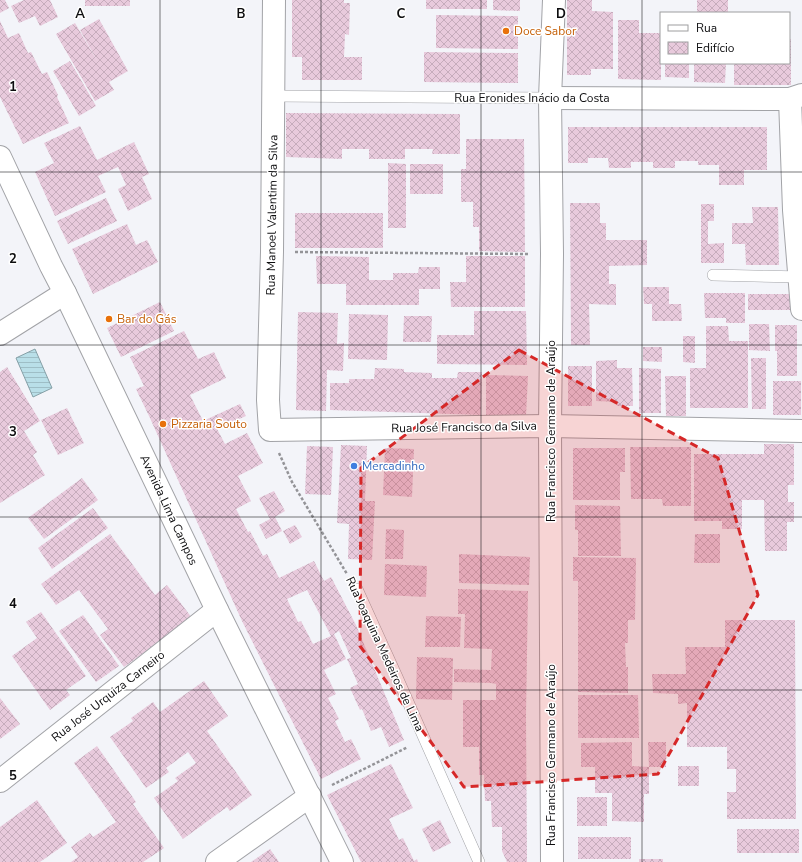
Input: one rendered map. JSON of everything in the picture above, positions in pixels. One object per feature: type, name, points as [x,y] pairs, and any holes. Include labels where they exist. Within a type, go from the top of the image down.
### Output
[{"type":"street","name":"Rua Manoel Valentim da Silva","points":[[270,430],[268,400],[272,252],[274,0]]},
{"type":"street","name":"Rua Francisco Germano de Araújo","points":[[552,862],[550,426],[552,254],[550,98],[554,0]]},
{"type":"street","name":"Rua Eronides Inácio da Costa","points":[[550,98],[796,97]]},
{"type":"street","points":[[796,97],[794,210],[802,308]]},
{"type":"street","name":"Avenida Lima Campos","points":[[0,157],[217,610],[342,862]]},
{"type":"street","points":[[0,334],[66,293]]},
{"type":"street","name":"Rua José Francisco da Silva","points":[[270,430],[550,426],[802,431]]},
{"type":"street","name":"Rua José Urquiza Carneiro","points":[[0,781],[217,610]]},
{"type":"street","points":[[217,862],[310,796]]},
{"type":"lane","name":"Rua Eronides Inácio da Costa","points":[[273,96],[550,98]]},
{"type":"lane","points":[[712,275],[800,277]]},
{"type":"lane","name":"Rua Joaquina Medeiros de Lima","points":[[357,588],[480,862]]},
{"type":"path","points":[[272,252],[552,254]]},
{"type":"path","name":"Rua Joaquina Medeiros de Lima","points":[[270,430],[292,482],[331,549],[357,588]]},
{"type":"path","points":[[310,796],[424,739]]},
{"type":"highlighted area","points":[[519,350],[718,458],[758,595],[658,774],[464,787],[360,646],[361,468]]},
{"type":"water","points":[[35,349],[52,388],[33,397],[16,358]]},
{"type":"building","points":[[0,0],[5,0],[9,8],[0,13]]},
{"type":"building","points":[[24,0],[50,0],[58,17],[40,26],[35,16],[19,23],[11,6]]},
{"type":"building","points":[[85,0],[130,0],[130,6],[85,6]]},
{"type":"building","points":[[292,0],[344,0],[344,3],[350,3],[349,35],[345,34],[344,57],[362,57],[362,80],[302,80],[302,57],[292,57]]},
{"type":"building","points":[[426,0],[487,0],[487,9],[426,9]]},
{"type":"building","points":[[493,0],[520,0],[520,11],[493,10]]},
{"type":"building","points":[[567,0],[592,0],[592,11],[613,12],[613,69],[591,69],[591,75],[567,75]]},
{"type":"building","points":[[697,0],[728,0],[728,12],[697,12]]},
{"type":"building","points":[[436,15],[518,16],[518,49],[436,48]]},
{"type":"building","points":[[99,19],[128,71],[109,82],[114,90],[95,101],[56,34],[75,23],[99,64],[80,30]]},
{"type":"building","points":[[618,20],[639,20],[639,33],[660,33],[661,80],[618,79]]},
{"type":"building","points":[[0,21],[8,38],[19,33],[28,53],[31,52],[42,74],[47,72],[69,123],[23,144],[0,97]]},
{"type":"building","points":[[791,39],[791,85],[734,85],[734,64],[790,64]]},
{"type":"building","points":[[424,52],[518,53],[518,83],[424,82]]},
{"type":"building","points":[[70,61],[96,106],[79,116],[53,71]]},
{"type":"building","points":[[665,64],[689,64],[689,78],[665,77]]},
{"type":"building","points":[[694,64],[726,64],[725,83],[694,82]]},
{"type":"building","points":[[286,113],[460,114],[460,154],[432,154],[433,149],[405,149],[405,159],[369,159],[369,149],[342,149],[342,159],[286,157]]},
{"type":"building","points":[[80,126],[97,160],[134,142],[149,174],[142,177],[152,199],[128,211],[118,189],[126,185],[118,167],[98,176],[106,192],[55,216],[35,172],[54,163],[44,143]]},
{"type":"building","points":[[568,127],[767,127],[767,170],[744,170],[744,185],[719,185],[719,165],[698,165],[698,161],[675,161],[675,168],[653,168],[653,162],[631,162],[631,168],[609,168],[608,158],[588,158],[588,163],[568,163]]},
{"type":"building","points":[[466,139],[524,139],[525,252],[479,251],[479,227],[473,227],[473,202],[461,202],[461,169],[466,169]]},
{"type":"building","points":[[388,163],[406,164],[406,228],[388,228]]},
{"type":"building","points":[[410,164],[443,164],[443,194],[410,194]]},
{"type":"building","points":[[106,198],[117,221],[68,244],[57,221]]},
{"type":"building","points":[[570,203],[600,203],[600,223],[606,223],[606,240],[647,240],[647,265],[609,266],[609,284],[616,284],[616,305],[589,304],[590,345],[571,345]]},
{"type":"building","points":[[701,204],[714,204],[714,221],[708,221],[708,244],[724,243],[724,263],[701,263]]},
{"type":"building","points":[[752,207],[778,207],[779,265],[746,265],[745,244],[732,244],[732,223],[753,223]]},
{"type":"building","points":[[295,213],[383,213],[383,248],[295,248]]},
{"type":"building","points":[[127,224],[136,245],[147,240],[158,262],[93,294],[72,249]]},
{"type":"building","points":[[316,256],[369,257],[369,280],[393,280],[393,273],[418,273],[419,267],[440,267],[440,289],[419,289],[419,305],[346,305],[346,284],[317,284]]},
{"type":"building","points":[[466,256],[525,256],[525,307],[451,307],[450,282],[466,282]]},
{"type":"building","points":[[643,287],[669,287],[669,304],[681,304],[682,321],[652,321],[652,304],[644,304]]},
{"type":"building","points":[[704,293],[745,293],[745,323],[726,323],[726,318],[705,318]]},
{"type":"building","points":[[748,294],[790,294],[790,310],[748,310]]},
{"type":"building","points":[[160,302],[174,331],[121,357],[107,328]]},
{"type":"building","points":[[474,311],[526,311],[527,365],[437,364],[437,335],[474,335]]},
{"type":"building","points":[[298,312],[338,313],[337,344],[344,343],[343,371],[327,370],[326,411],[296,410]]},
{"type":"building","points":[[349,314],[388,315],[387,360],[348,359]]},
{"type":"building","points":[[404,316],[432,316],[431,342],[403,342]]},
{"type":"building","points":[[749,324],[769,324],[770,351],[749,350]]},
{"type":"building","points":[[775,325],[797,325],[797,376],[777,376]]},
{"type":"building","points":[[706,326],[728,326],[729,341],[748,341],[748,408],[690,408],[690,368],[706,368]]},
{"type":"building","points":[[184,331],[198,359],[214,352],[226,378],[190,395],[203,421],[240,404],[246,416],[217,429],[225,444],[247,433],[263,463],[238,476],[251,501],[236,509],[263,556],[267,554],[279,578],[314,561],[324,581],[331,577],[356,625],[404,740],[389,747],[381,727],[371,731],[362,709],[360,710],[350,688],[358,684],[347,659],[351,658],[339,631],[334,634],[346,659],[324,670],[336,694],[328,698],[339,719],[335,721],[345,742],[351,739],[361,759],[321,779],[242,621],[136,389],[144,386],[130,357]],"holes":[[[307,590],[331,636],[313,644],[301,621],[298,622],[287,599]]]},
{"type":"building","points":[[683,336],[695,336],[695,363],[683,362]]},
{"type":"building","points":[[643,347],[662,347],[662,362],[643,361]]},
{"type":"building","points":[[751,358],[766,358],[766,409],[752,409]]},
{"type":"building","points":[[617,360],[617,368],[632,368],[633,406],[617,406],[617,402],[596,401],[596,361]]},
{"type":"building","points":[[568,366],[592,366],[592,406],[568,406]]},
{"type":"building","points":[[7,367],[40,421],[24,431],[37,452],[33,455],[45,475],[0,503],[0,372]]},
{"type":"building","points":[[375,368],[404,369],[404,372],[432,373],[432,378],[457,378],[458,372],[482,372],[481,415],[330,410],[330,383],[349,383],[349,379],[374,379]]},
{"type":"building","points":[[639,368],[661,369],[661,413],[639,413]]},
{"type":"building","points":[[486,375],[528,376],[526,416],[486,415]]},
{"type":"building","points":[[665,376],[686,376],[686,416],[666,416]]},
{"type":"building","points":[[773,381],[801,381],[801,415],[773,415]]},
{"type":"building","points":[[67,408],[84,443],[58,455],[41,420]]},
{"type":"building","points":[[764,444],[794,444],[794,485],[788,485],[788,502],[794,502],[794,522],[787,522],[787,551],[765,551],[764,500],[742,500],[742,529],[722,529],[722,521],[694,521],[694,454],[764,454]]},
{"type":"building","points":[[341,445],[367,446],[365,501],[375,501],[372,560],[348,559],[349,524],[337,523]]},
{"type":"building","points":[[307,446],[333,447],[331,495],[305,494]]},
{"type":"building","points":[[630,447],[691,447],[691,506],[663,506],[662,499],[631,499]]},
{"type":"building","points":[[385,448],[414,449],[412,497],[383,495]]},
{"type":"building","points":[[573,448],[625,448],[625,472],[620,472],[620,500],[573,500]]},
{"type":"building","points":[[82,478],[98,500],[44,539],[28,518]]},
{"type":"building","points":[[274,491],[285,511],[275,517],[282,531],[266,539],[259,525],[270,519],[259,498]]},
{"type":"building","points":[[575,505],[620,506],[621,556],[578,556],[578,530],[575,530]]},
{"type":"building","points":[[93,508],[108,528],[52,569],[38,548]]},
{"type":"building","points":[[295,525],[302,537],[290,544],[283,531]]},
{"type":"building","points":[[386,529],[404,530],[403,559],[385,559]]},
{"type":"building","points":[[110,534],[155,595],[167,585],[192,618],[124,667],[100,635],[108,629],[79,590],[56,605],[41,584]]},
{"type":"building","points":[[695,534],[720,534],[720,563],[694,563]]},
{"type":"building","points":[[459,554],[530,557],[529,585],[459,583]]},
{"type":"building","points":[[573,557],[636,558],[635,620],[628,620],[628,643],[625,643],[626,667],[628,667],[628,693],[578,692],[578,581],[573,581]]},
{"type":"building","points":[[385,564],[427,566],[426,597],[384,595]]},
{"type":"building","points":[[458,589],[528,591],[526,715],[527,862],[507,862],[502,851],[502,827],[492,827],[491,801],[485,801],[484,775],[479,775],[479,747],[463,747],[463,700],[496,700],[496,684],[454,682],[454,669],[491,670],[492,649],[464,648],[465,614],[458,614]]},
{"type":"building","points":[[41,612],[86,676],[66,690],[70,695],[50,710],[12,656],[37,638],[26,622]]},
{"type":"building","points":[[83,615],[119,666],[96,682],[59,631]]},
{"type":"building","points":[[426,616],[461,617],[460,647],[425,647]]},
{"type":"building","points":[[725,620],[795,620],[796,819],[727,819],[727,792],[736,792],[736,769],[727,769],[727,747],[687,747],[687,703],[678,704],[678,694],[653,693],[652,674],[686,674],[685,647],[725,647]]},
{"type":"building","points":[[417,657],[453,658],[452,700],[416,699]]},
{"type":"building","points":[[204,681],[228,716],[207,731],[252,795],[230,811],[227,807],[183,839],[154,798],[178,781],[175,778],[196,763],[188,752],[166,768],[169,772],[146,788],[110,737],[133,721],[131,718],[153,702],[160,712]]},
{"type":"building","points":[[578,695],[638,695],[639,738],[578,738]]},
{"type":"building","points":[[0,698],[20,724],[0,739]]},
{"type":"building","points":[[632,742],[632,766],[649,767],[649,794],[644,794],[644,822],[612,821],[612,793],[595,793],[595,767],[581,767],[581,743]]},
{"type":"building","points":[[648,742],[666,742],[666,767],[649,767]]},
{"type":"building","points":[[97,746],[136,802],[133,804],[164,848],[143,862],[71,862],[78,857],[71,847],[90,833],[93,837],[116,822],[74,763]]},
{"type":"building","points":[[391,764],[413,808],[389,819],[399,840],[403,838],[414,861],[417,859],[418,862],[361,862],[327,795]]},
{"type":"building","points":[[678,766],[699,766],[699,786],[678,786]]},
{"type":"building","points":[[577,797],[607,797],[607,826],[577,826]]},
{"type":"building","points":[[37,800],[67,843],[40,862],[0,862],[0,827]]},
{"type":"building","points":[[440,820],[451,843],[433,852],[422,829]]},
{"type":"building","points":[[737,829],[799,829],[799,853],[737,853]]},
{"type":"building","points":[[578,837],[631,837],[631,859],[578,859]]},
{"type":"building","points":[[270,849],[279,862],[251,862]]},
{"type":"building","points":[[639,859],[663,859],[663,862],[639,862]]},
{"type":"place","name":"Doce Sabor","points":[[506,31]]},
{"type":"place","name":"Bar do Gás","points":[[109,319]]},
{"type":"place","name":"Pizzaria Souto","points":[[163,424]]},
{"type":"place","name":"Mercadinho","points":[[354,466]]}]
